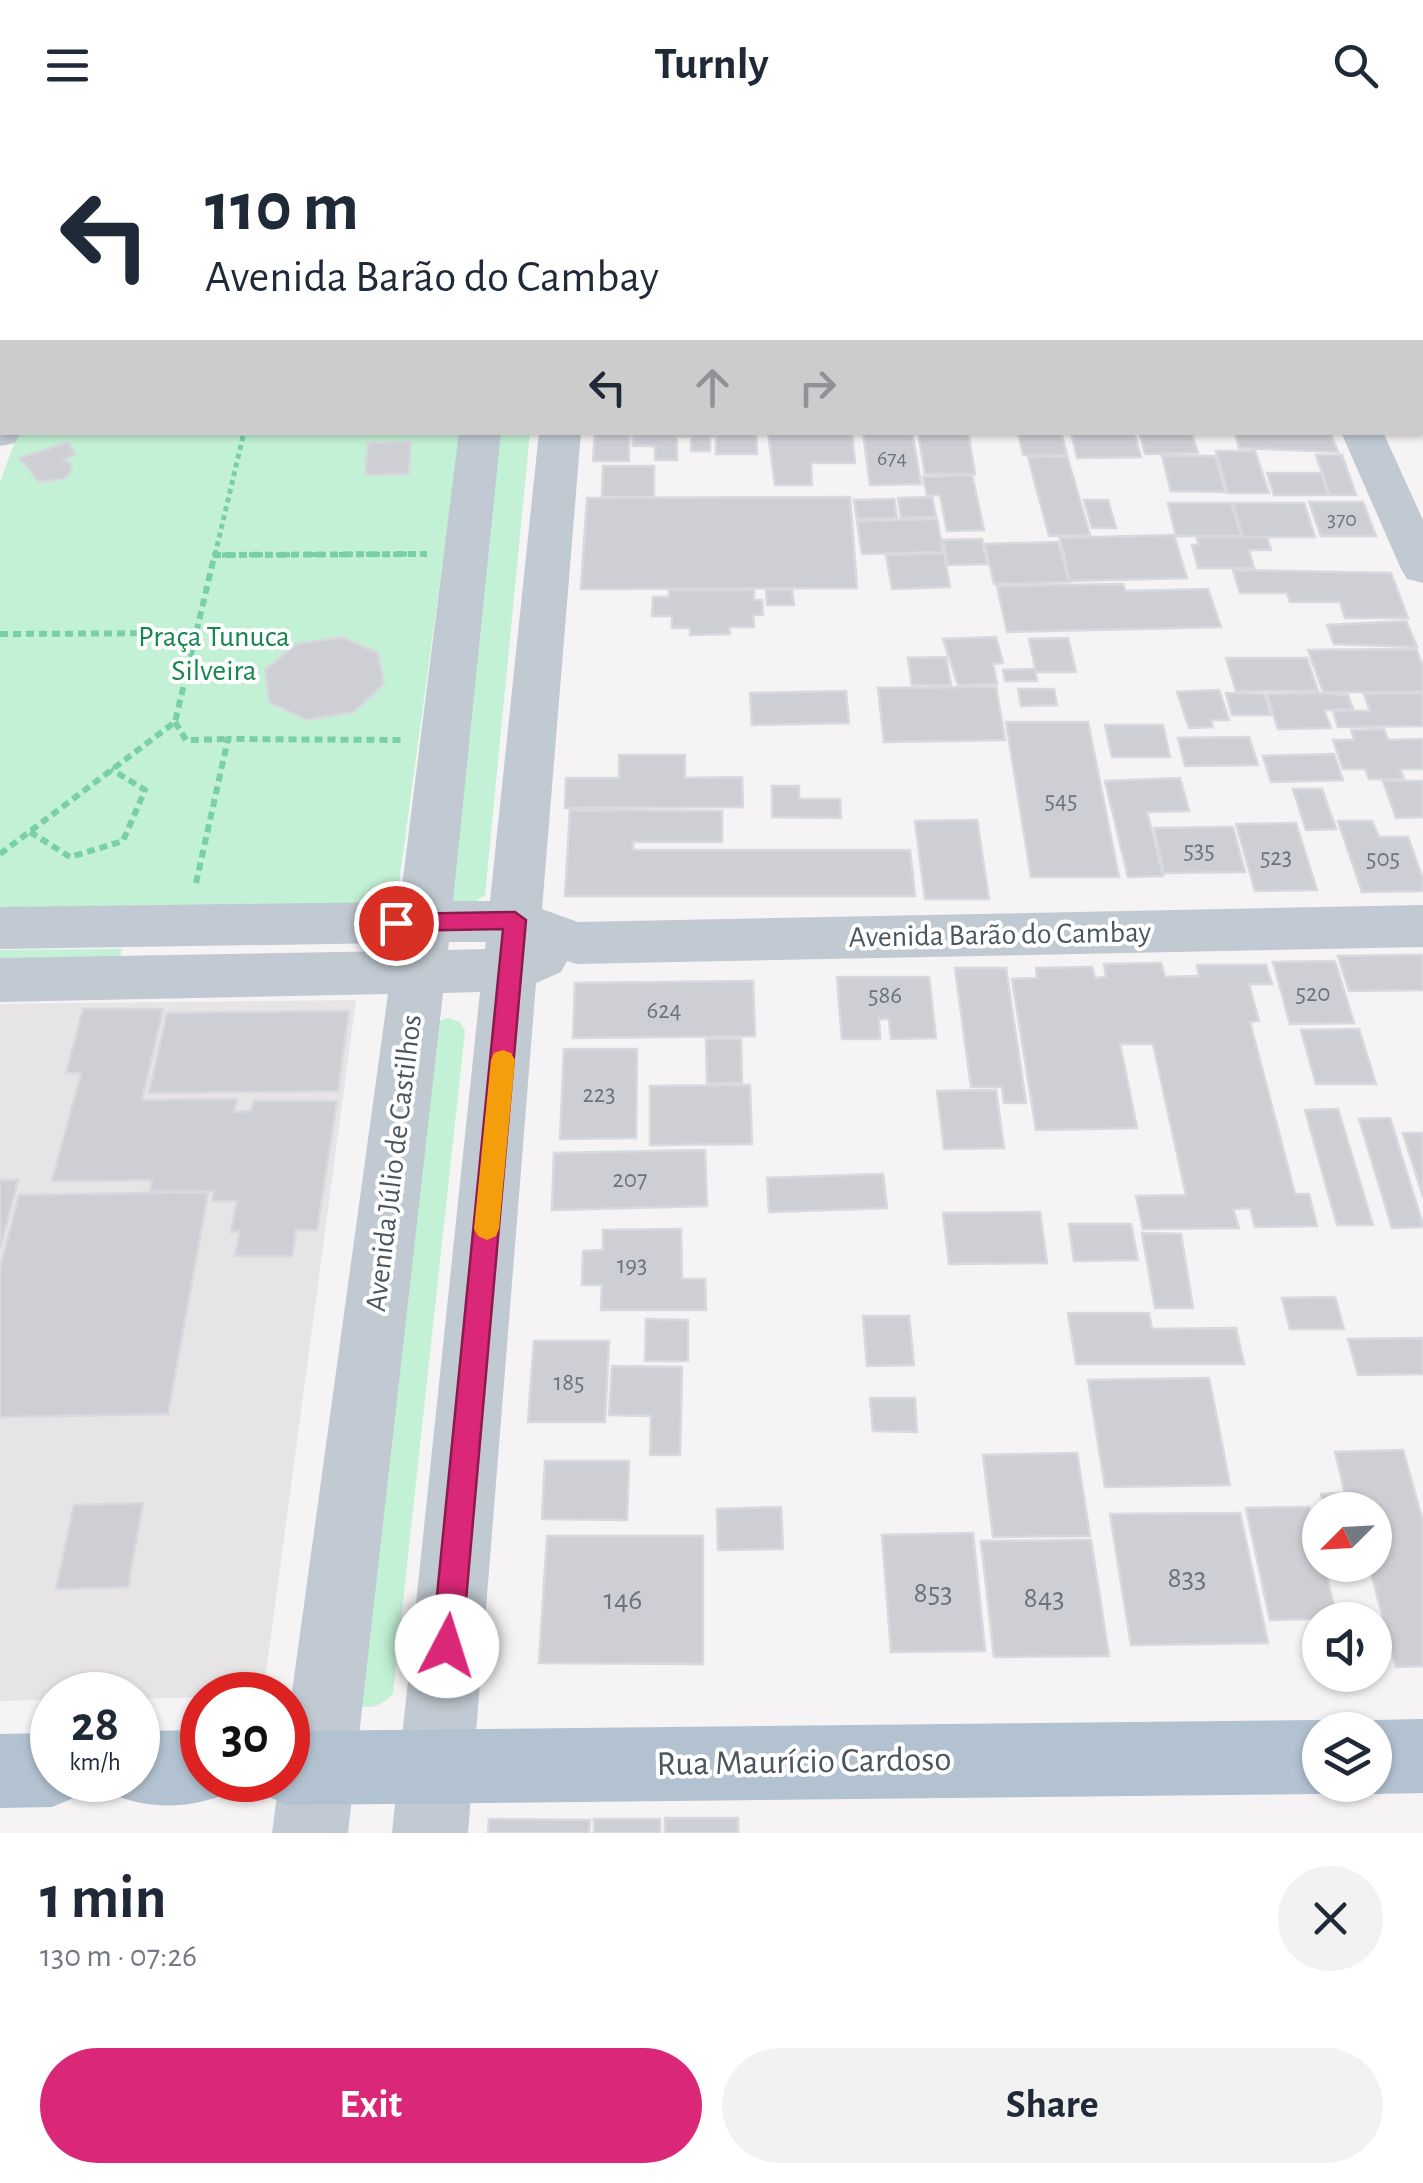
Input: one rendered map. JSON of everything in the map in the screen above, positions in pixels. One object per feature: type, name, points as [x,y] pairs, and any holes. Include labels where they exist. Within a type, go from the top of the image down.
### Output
[{"type":"main road","points":[[1392,1757],[1423,1756]]},
{"type":"main road","name":"Rua Maurício Cardoso","points":[[310,1790],[433,1799],[1302,1758]]},
{"type":"main road","points":[[0,1771],[30,1770]]},
{"type":"street","name":"Avenida Júlio de Castilhos","points":[[310,1753],[420,948],[480,435]]},
{"type":"street","points":[[433,1799],[560,435]]},
{"type":"street","points":[[1363,435],[1423,569]]},
{"type":"street","name":"Avenida Barão do Cambay","points":[[0,980],[420,948],[1423,926]]},
{"type":"street","name":"Avenida Barão do Cambay","points":[[0,928],[420,948]]},
{"type":"path","points":[[0,854],[176,722],[243,435]]},
{"type":"path","points":[[213,555],[432,554]]},
{"type":"path","points":[[0,634],[197,633]]},
{"type":"path","points":[[176,722],[186,740],[409,740]]},
{"type":"path","points":[[195,888],[228,739]]},
{"type":"path","points":[[30,831],[70,857],[124,841],[145,790],[111,769]]},
{"type":"shaded area","points":[[356,1000],[266,1672],[180,1672],[180,1698],[160,1698],[160,1672],[30,1672],[30,1700],[0,1701],[0,1004]]},
{"type":"green space","name":"Praça Tunuca Silveira","points":[[17,435],[460,435],[395,913],[0,919],[0,482]]},
{"type":"green space","points":[[498,435],[530,435],[485,895],[474,902],[447,901]]},
{"type":"green space","points":[[122,949],[119,961],[0,962],[0,950]]},
{"type":"green space","points":[[448,1018],[460,1022],[465,1031],[393,1694],[379,1704],[365,1707],[353,1704],[435,1022]]},
{"type":"building","points":[[595,435],[629,435],[629,461],[593,461]]},
{"type":"building","points":[[632,435],[716,435],[710,437],[710,451],[691,451],[691,437],[677,437],[677,460],[655,460],[655,446],[633,446]]},
{"type":"building","points":[[716,435],[756,435],[757,454],[716,454]]},
{"type":"building","points":[[768,435],[852,435],[855,463],[811,463],[812,485],[775,485]]},
{"type":"building","points":[[863,435],[913,435],[921,484],[870,485]]},
{"type":"building","points":[[918,435],[968,435],[975,474],[925,474]]},
{"type":"building","points":[[1019,435],[1062,435],[1067,455],[1023,455]]},
{"type":"building","points":[[1072,435],[1135,435],[1141,457],[1077,458]]},
{"type":"building","points":[[1140,435],[1192,435],[1198,453],[1145,454]]},
{"type":"building","points":[[1236,435],[1331,435],[1338,452],[1239,448]]},
{"type":"building","points":[[68,442],[76,455],[64,459],[71,464],[71,471],[64,479],[39,482],[19,458]]},
{"type":"building","points":[[411,442],[409,474],[365,475],[368,443]]},
{"type":"building","points":[[1216,451],[1255,451],[1269,493],[1228,493]]},
{"type":"building","points":[[1316,455],[1342,455],[1356,495],[1330,495]]},
{"type":"building","points":[[1067,456],[1090,535],[1049,536],[1028,457]]},
{"type":"building","points":[[1162,456],[1215,456],[1225,492],[1171,491]]},
{"type":"building","points":[[603,466],[654,466],[654,497],[602,497]]},
{"type":"building","points":[[1267,473],[1321,473],[1328,495],[1274,495]]},
{"type":"building","points":[[972,475],[984,530],[947,531],[940,495],[927,496],[923,477]]},
{"type":"building","points":[[850,497],[857,588],[581,589],[587,498]]},
{"type":"building","points":[[932,497],[936,517],[901,518],[898,498]]},
{"type":"building","points":[[894,499],[897,518],[857,519],[854,500]]},
{"type":"building","points":[[1084,500],[1108,500],[1116,528],[1092,528]]},
{"type":"building","points":[[1309,502],[1363,502],[1376,536],[1321,536]]},
{"type":"building","points":[[1168,503],[1231,503],[1241,536],[1176,536]]},
{"type":"building","points":[[1233,503],[1304,503],[1315,537],[1243,537]]},
{"type":"building","points":[[937,519],[943,552],[862,554],[857,521]]},
{"type":"building","points":[[1174,535],[1187,578],[1070,581],[1060,538]]},
{"type":"building","points":[[1196,537],[1267,537],[1271,550],[1249,550],[1254,568],[1198,568],[1192,545],[1199,545]]},
{"type":"building","points":[[982,539],[987,564],[948,565],[943,540]]},
{"type":"building","points":[[1058,542],[1069,582],[994,584],[985,544]]},
{"type":"building","points":[[944,553],[950,587],[892,589],[886,555]]},
{"type":"building","points":[[1233,570],[1391,573],[1408,618],[1345,618],[1340,602],[1290,602],[1287,593],[1240,593]]},
{"type":"building","points":[[1123,584],[1125,591],[1208,589],[1221,627],[1007,632],[997,586]]},
{"type":"building","points":[[669,590],[754,590],[754,600],[762,600],[763,615],[753,615],[754,627],[729,627],[730,634],[690,635],[690,628],[672,628],[672,616],[652,616],[653,597],[669,597]]},
{"type":"building","points":[[766,590],[792,590],[794,605],[767,605]]},
{"type":"building","points":[[1406,621],[1417,647],[1334,644],[1327,625]]},
{"type":"building","points":[[342,637],[378,653],[384,684],[354,712],[306,720],[269,702],[265,670],[296,644]]},
{"type":"building","points":[[996,637],[1003,663],[993,664],[997,684],[958,685],[943,639]]},
{"type":"building","points":[[1068,638],[1076,672],[1036,672],[1029,639]]},
{"type":"building","points":[[1416,649],[1423,666],[1423,692],[1323,692],[1308,650]]},
{"type":"building","points":[[946,657],[951,685],[912,685],[908,658]]},
{"type":"building","points":[[1226,658],[1307,658],[1318,691],[1236,691]]},
{"type":"building","points":[[1035,669],[1037,681],[1005,681],[1003,670]]},
{"type":"building","points":[[996,687],[1005,740],[884,742],[878,688]]},
{"type":"building","points":[[1018,689],[1054,689],[1057,705],[1021,706]]},
{"type":"building","points":[[1219,690],[1229,720],[1211,720],[1213,727],[1189,728],[1177,692]]},
{"type":"building","points":[[846,691],[849,723],[752,725],[750,693]]},
{"type":"building","points":[[1226,693],[1264,694],[1271,715],[1232,715]]},
{"type":"building","points":[[1423,693],[1423,726],[1338,727],[1333,711],[1370,711],[1364,694]]},
{"type":"building","points":[[1267,694],[1348,695],[1353,709],[1324,710],[1331,728],[1278,729]]},
{"type":"building","points":[[1006,722],[1088,722],[1119,877],[1031,877]]},
{"type":"building","points":[[1105,725],[1163,725],[1170,757],[1112,757]]},
{"type":"building","points":[[1384,729],[1388,740],[1423,739],[1423,769],[1400,769],[1404,779],[1369,779],[1365,769],[1343,769],[1333,740],[1354,740],[1351,730]]},
{"type":"building","points":[[1249,737],[1258,765],[1185,766],[1178,738]]},
{"type":"building","points":[[1334,754],[1343,780],[1271,782],[1263,756]]},
{"type":"building","points":[[619,755],[685,755],[685,778],[742,777],[743,807],[565,808],[566,778],[619,778]]},
{"type":"building","points":[[1180,778],[1189,811],[1147,812],[1163,876],[1128,877],[1105,781]]},
{"type":"building","points":[[1383,781],[1423,781],[1423,817],[1396,818]]},
{"type":"building","points":[[772,786],[799,786],[799,799],[840,799],[841,818],[772,817]]},
{"type":"building","points":[[1293,789],[1322,789],[1336,829],[1306,830]]},
{"type":"building","points":[[570,810],[722,811],[722,842],[633,842],[633,850],[910,850],[915,896],[565,896]]},
{"type":"building","points":[[977,820],[989,899],[925,899],[915,821]]},
{"type":"building","points":[[1338,821],[1372,821],[1379,837],[1408,837],[1423,879],[1423,891],[1362,892]]},
{"type":"building","points":[[1296,823],[1317,890],[1255,891],[1236,824]]},
{"type":"building","points":[[1233,827],[1245,872],[1164,873],[1154,828]]},
{"type":"building","points":[[1423,955],[1423,990],[1349,991],[1338,956]]},
{"type":"building","points":[[1335,961],[1354,1023],[1290,1024],[1273,962]]},
{"type":"building","points":[[1161,963],[1165,977],[1199,976],[1197,965],[1266,965],[1272,984],[1249,984],[1259,1021],[1250,1022],[1295,1194],[1309,1194],[1317,1226],[1255,1227],[1250,1208],[1233,1209],[1239,1228],[1143,1229],[1136,1196],[1186,1195],[1153,1044],[1120,1044],[1137,1128],[1036,1130],[1012,979],[1037,978],[1036,968],[1092,967],[1095,978],[1106,977],[1104,964]]},
{"type":"building","points":[[955,968],[1006,968],[1026,1103],[1004,1103],[1002,1087],[971,1087]]},
{"type":"building","points":[[837,977],[929,977],[936,1038],[891,1039],[889,1019],[879,1019],[880,1039],[842,1039]]},
{"type":"building","points":[[753,981],[755,1036],[573,1038],[575,983]]},
{"type":"building","points":[[83,1009],[163,1009],[142,1100],[237,1099],[234,1112],[251,1111],[254,1101],[337,1101],[317,1230],[296,1230],[292,1256],[235,1256],[240,1231],[231,1232],[237,1201],[212,1201],[214,1191],[150,1191],[152,1180],[52,1181],[81,1073],[66,1073]]},
{"type":"building","points":[[349,1011],[338,1091],[149,1093],[167,1013]]},
{"type":"building","points":[[1359,1029],[1376,1084],[1316,1084],[1301,1030]]},
{"type":"building","points":[[706,1039],[741,1039],[742,1083],[707,1083]]},
{"type":"building","points":[[564,1049],[637,1049],[636,1138],[560,1139]]},
{"type":"building","points":[[750,1085],[752,1144],[650,1145],[650,1086]]},
{"type":"building","points":[[996,1090],[1004,1148],[944,1149],[937,1091]]},
{"type":"building","points":[[1338,1109],[1373,1225],[1337,1225],[1305,1110]]},
{"type":"building","points":[[1390,1118],[1423,1227],[1392,1228],[1359,1119]]},
{"type":"building","points":[[1403,1133],[1423,1133],[1423,1197]]},
{"type":"building","points":[[705,1150],[707,1206],[552,1210],[554,1153]]},
{"type":"building","points":[[883,1174],[887,1208],[769,1212],[767,1178]]},
{"type":"building","points":[[0,1180],[18,1180],[0,1249]]},
{"type":"building","points":[[208,1192],[168,1414],[0,1417],[0,1268],[19,1195]]},
{"type":"building","points":[[1040,1212],[1047,1263],[949,1264],[943,1213]]},
{"type":"building","points":[[1069,1224],[1131,1224],[1138,1260],[1074,1261]]},
{"type":"building","points":[[681,1229],[682,1279],[705,1279],[706,1310],[601,1310],[602,1285],[582,1285],[583,1251],[603,1250],[603,1230]]},
{"type":"building","points":[[1142,1233],[1181,1234],[1193,1308],[1155,1308]]},
{"type":"building","points":[[1335,1297],[1344,1329],[1290,1329],[1282,1298]]},
{"type":"building","points":[[1068,1313],[1149,1313],[1152,1329],[1236,1328],[1244,1364],[1076,1364]]},
{"type":"building","points":[[863,1316],[909,1316],[914,1365],[867,1366]]},
{"type":"building","points":[[646,1319],[688,1320],[688,1361],[645,1361]]},
{"type":"building","points":[[1423,1338],[1423,1374],[1358,1375],[1348,1339]]},
{"type":"building","points":[[534,1341],[609,1341],[605,1422],[528,1422]]},
{"type":"building","points":[[612,1366],[682,1367],[680,1455],[650,1455],[651,1416],[609,1415]]},
{"type":"building","points":[[1209,1378],[1230,1485],[1105,1487],[1088,1380]]},
{"type":"building","points":[[870,1398],[915,1398],[917,1432],[873,1431]]},
{"type":"building","points":[[1403,1450],[1423,1522],[1423,1666],[1396,1667],[1392,1652],[1392,1602],[1379,1602],[1374,1582],[1392,1582],[1392,1492],[1345,1492],[1335,1452]]},
{"type":"building","points":[[1077,1453],[1090,1536],[993,1537],[983,1455]]},
{"type":"building","points":[[545,1461],[629,1461],[627,1520],[542,1519]]},
{"type":"building","points":[[143,1503],[128,1587],[56,1589],[74,1505]]},
{"type":"building","points":[[781,1507],[783,1549],[718,1550],[717,1509]]},
{"type":"building","points":[[1302,1507],[1302,1582],[1328,1582],[1333,1602],[1302,1602],[1302,1619],[1270,1620],[1246,1508]]},
{"type":"building","points":[[1240,1513],[1268,1643],[1131,1645],[1110,1514]]},
{"type":"building","points":[[973,1533],[985,1651],[891,1652],[882,1535]]},
{"type":"building","points":[[547,1536],[703,1536],[703,1664],[539,1663]]},
{"type":"building","points":[[1091,1540],[1109,1656],[994,1657],[981,1541]]},
{"type":"building","points":[[665,1818],[738,1818],[738,1833],[665,1833]]},
{"type":"building","points":[[489,1819],[590,1820],[589,1833],[488,1833]]},
{"type":"building","points":[[594,1819],[660,1819],[660,1833],[594,1833]]},
{"type":"slow traffic","points":[[487,1229],[503,1060]]},
{"type":"route","points":[[396,923],[515,920],[447,1646]]}]
